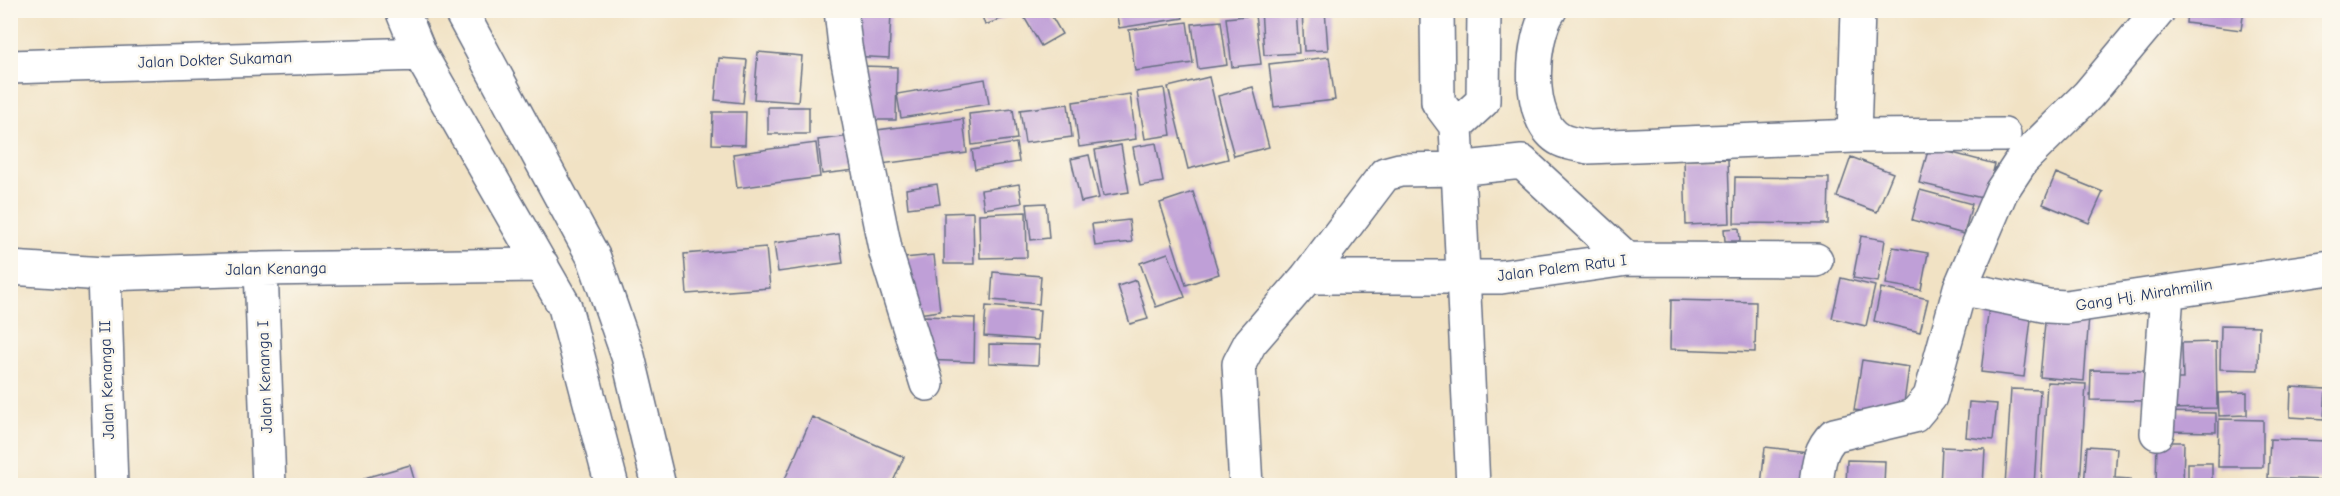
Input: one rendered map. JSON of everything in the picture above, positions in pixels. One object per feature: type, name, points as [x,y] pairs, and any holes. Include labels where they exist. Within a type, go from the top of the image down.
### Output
[{"type":"street","points":[[402,10],[420,54],[565,308],[612,486]]},
{"type":"street","points":[[460,10],[594,258],[628,356],[659,486]]},
{"type":"street","points":[[841,10],[845,46],[886,253],[927,384]]},
{"type":"street","points":[[1550,10],[1544,19],[1536,54],[1536,104],[1545,124],[1560,140],[1588,147],[1854,136],[2004,135]]},
{"type":"street","points":[[1854,136],[1858,10]]},
{"type":"street","points":[[1816,486],[1820,454],[1834,435],[1914,416],[1930,397],[1960,288],[2001,192],[2022,160],[2088,95],[2158,10]]},
{"type":"street","points":[[1456,126],[1483,101],[1484,12],[1437,13],[1438,102],[1456,126],[1456,169],[1465,276],[1473,486]]},
{"type":"street","name":"Jalan Dokter Sukaman","points":[[10,67],[420,54]]},
{"type":"street","points":[[1246,486],[1239,364],[1250,343],[1307,277],[1385,174],[1400,170],[1456,169],[1522,162],[1627,259]]},
{"type":"street","name":"Jalan Palem Ratu I","points":[[1307,277],[1501,276],[1627,259],[1816,260]]},
{"type":"street","name":"Jalan Kenanga","points":[[10,268],[104,274],[542,265]]},
{"type":"street","name":"Gang Hj. Mirahmilin","points":[[1960,288],[2048,306],[2066,307],[2330,268]]},
{"type":"street","name":"Jalan Kenanga I","points":[[261,269],[268,486]]},
{"type":"street","name":"Jalan Kenanga II","points":[[104,274],[111,486]]},
{"type":"street","points":[[2157,433],[2167,293]]},
{"type":"building","points":[[852,10],[891,12],[889,58],[850,56]]},
{"type":"building","points":[[980,10],[1016,10],[1017,13],[985,25]]},
{"type":"building","points":[[1035,10],[1048,10],[1062,34],[1041,46],[1024,17]]},
{"type":"building","points":[[1116,10],[1182,10],[1183,18],[1119,28]]},
{"type":"building","points":[[1261,10],[1296,10],[1299,53],[1264,55]]},
{"type":"building","points":[[1302,10],[1325,10],[1328,50],[1304,51]]},
{"type":"building","points":[[2187,10],[2244,10],[2241,30],[2186,23]]},
{"type":"building","points":[[1255,15],[1261,64],[1232,67],[1226,18]]},
{"type":"building","points":[[1221,21],[1227,65],[1198,69],[1192,24]]},
{"type":"building","points":[[1187,22],[1193,63],[1135,71],[1129,30]]},
{"type":"building","points":[[758,52],[802,56],[798,102],[754,99]]},
{"type":"building","points":[[1329,57],[1335,100],[1274,107],[1269,64]]},
{"type":"building","points":[[719,58],[747,60],[743,103],[715,100]]},
{"type":"building","points":[[861,66],[897,67],[896,120],[860,120]]},
{"type":"building","points":[[1209,77],[1228,159],[1188,169],[1168,87]]},
{"type":"building","points":[[985,79],[989,104],[901,118],[897,94]]},
{"type":"building","points":[[1253,87],[1269,147],[1234,156],[1218,96]]},
{"type":"building","points":[[1164,88],[1171,135],[1145,139],[1137,92]]},
{"type":"building","points":[[1130,94],[1136,139],[1079,147],[1073,102]]},
{"type":"building","points":[[1068,104],[1072,137],[1025,143],[1020,110]]},
{"type":"building","points":[[768,107],[809,107],[809,134],[768,134]]},
{"type":"building","points":[[1013,109],[1017,139],[972,145],[969,114]]},
{"type":"building","points":[[713,112],[746,112],[745,145],[712,144]]},
{"type":"building","points":[[963,119],[967,153],[881,164],[877,130]]},
{"type":"building","points":[[860,135],[864,169],[822,174],[818,140]]},
{"type":"building","points":[[816,143],[820,177],[737,188],[733,154]]},
{"type":"building","points":[[1016,143],[1019,162],[975,169],[972,150]]},
{"type":"building","points":[[1156,143],[1163,182],[1140,186],[1133,147]]},
{"type":"building","points":[[1121,145],[1129,192],[1103,196],[1095,150]]},
{"type":"building","points":[[1929,147],[1995,164],[1986,199],[1919,183]]},
{"type":"building","points":[[1089,155],[1099,198],[1081,202],[1071,159]]},
{"type":"building","points":[[1851,157],[1893,173],[1877,212],[1837,197]]},
{"type":"building","points":[[1728,159],[1730,223],[1686,225],[1684,160]]},
{"type":"building","points":[[2056,173],[2103,192],[2089,223],[2043,204]]},
{"type":"building","points":[[1735,177],[1829,178],[1828,224],[1734,223]]},
{"type":"building","points":[[937,184],[940,204],[908,208],[906,189]]},
{"type":"building","points":[[1019,184],[1022,203],[984,209],[981,190]]},
{"type":"building","points":[[1920,190],[1972,204],[1964,234],[1912,220]]},
{"type":"building","points":[[1193,192],[1219,274],[1186,285],[1160,203]]},
{"type":"building","points":[[1046,203],[1049,238],[1031,240],[1027,204]]},
{"type":"building","points":[[973,212],[974,264],[944,264],[944,213]]},
{"type":"building","points":[[1026,212],[1027,257],[980,258],[979,214]]},
{"type":"building","points":[[1129,220],[1132,242],[1095,246],[1092,224]]},
{"type":"building","points":[[1739,228],[1740,241],[1725,241],[1724,229]]},
{"type":"building","points":[[839,234],[843,263],[778,272],[774,243]]},
{"type":"building","points":[[1861,236],[1885,240],[1878,282],[1853,278]]},
{"type":"building","points":[[766,247],[770,288],[687,294],[684,254]]},
{"type":"building","points":[[1893,247],[1928,253],[1921,290],[1886,284]]},
{"type":"building","points":[[1168,253],[1185,297],[1156,307],[1140,263]]},
{"type":"building","points":[[934,255],[940,311],[910,315],[904,258]]},
{"type":"building","points":[[993,272],[1041,276],[1039,304],[991,300]]},
{"type":"building","points":[[1841,278],[1875,286],[1866,326],[1832,318]]},
{"type":"building","points":[[1136,280],[1148,319],[1130,324],[1118,286]]},
{"type":"building","points":[[1881,288],[1928,299],[1920,332],[1874,321]]},
{"type":"building","points":[[1671,300],[1756,302],[1755,352],[1670,349]]},
{"type":"building","points":[[986,306],[1040,310],[1038,340],[984,336]]},
{"type":"building","points":[[1989,306],[2032,311],[2024,377],[1981,372]]},
{"type":"building","points":[[2046,312],[2089,316],[2084,381],[2040,377]]},
{"type":"building","points":[[924,316],[975,318],[974,362],[922,360]]},
{"type":"building","points":[[2221,325],[2259,326],[2258,370],[2220,369]]},
{"type":"building","points":[[2216,342],[2217,408],[2166,409],[2166,379],[2183,379],[2182,343]]},
{"type":"building","points":[[989,344],[1039,345],[1038,365],[989,363]]},
{"type":"building","points":[[1862,360],[1909,367],[1902,417],[1854,410]]},
{"type":"building","points":[[2091,370],[2144,371],[2144,401],[2090,400]]},
{"type":"building","points":[[2047,382],[2086,384],[2080,486],[2041,486]]},
{"type":"building","points":[[2291,387],[2326,389],[2324,419],[2290,417]]},
{"type":"building","points":[[2011,389],[2040,390],[2034,486],[2005,486]]},
{"type":"building","points":[[2247,392],[2247,415],[2219,416],[2218,393]]},
{"type":"building","points":[[1969,402],[1997,404],[1993,440],[1966,437]]},
{"type":"building","points":[[2163,412],[2216,413],[2216,432],[2163,431]]},
{"type":"building","points":[[812,417],[904,457],[891,486],[782,486]]},
{"type":"building","points":[[2219,419],[2263,420],[2263,467],[2218,467]]},
{"type":"building","points":[[2270,439],[2327,441],[2325,480],[2268,478]]},
{"type":"building","points":[[2157,442],[2184,442],[2183,486],[2156,486]]},
{"type":"building","points":[[2087,446],[2117,448],[2115,478],[2130,479],[2130,486],[2084,486]]},
{"type":"building","points":[[1765,447],[1808,452],[1805,486],[1761,486]]},
{"type":"building","points":[[1942,447],[1985,449],[1983,486],[1940,486]]},
{"type":"building","points":[[1847,460],[1885,461],[1884,486],[1846,486]]},
{"type":"building","points":[[2188,463],[2212,463],[2212,486],[2188,486]]},
{"type":"building","points":[[410,465],[416,486],[366,486],[364,478]]}]
